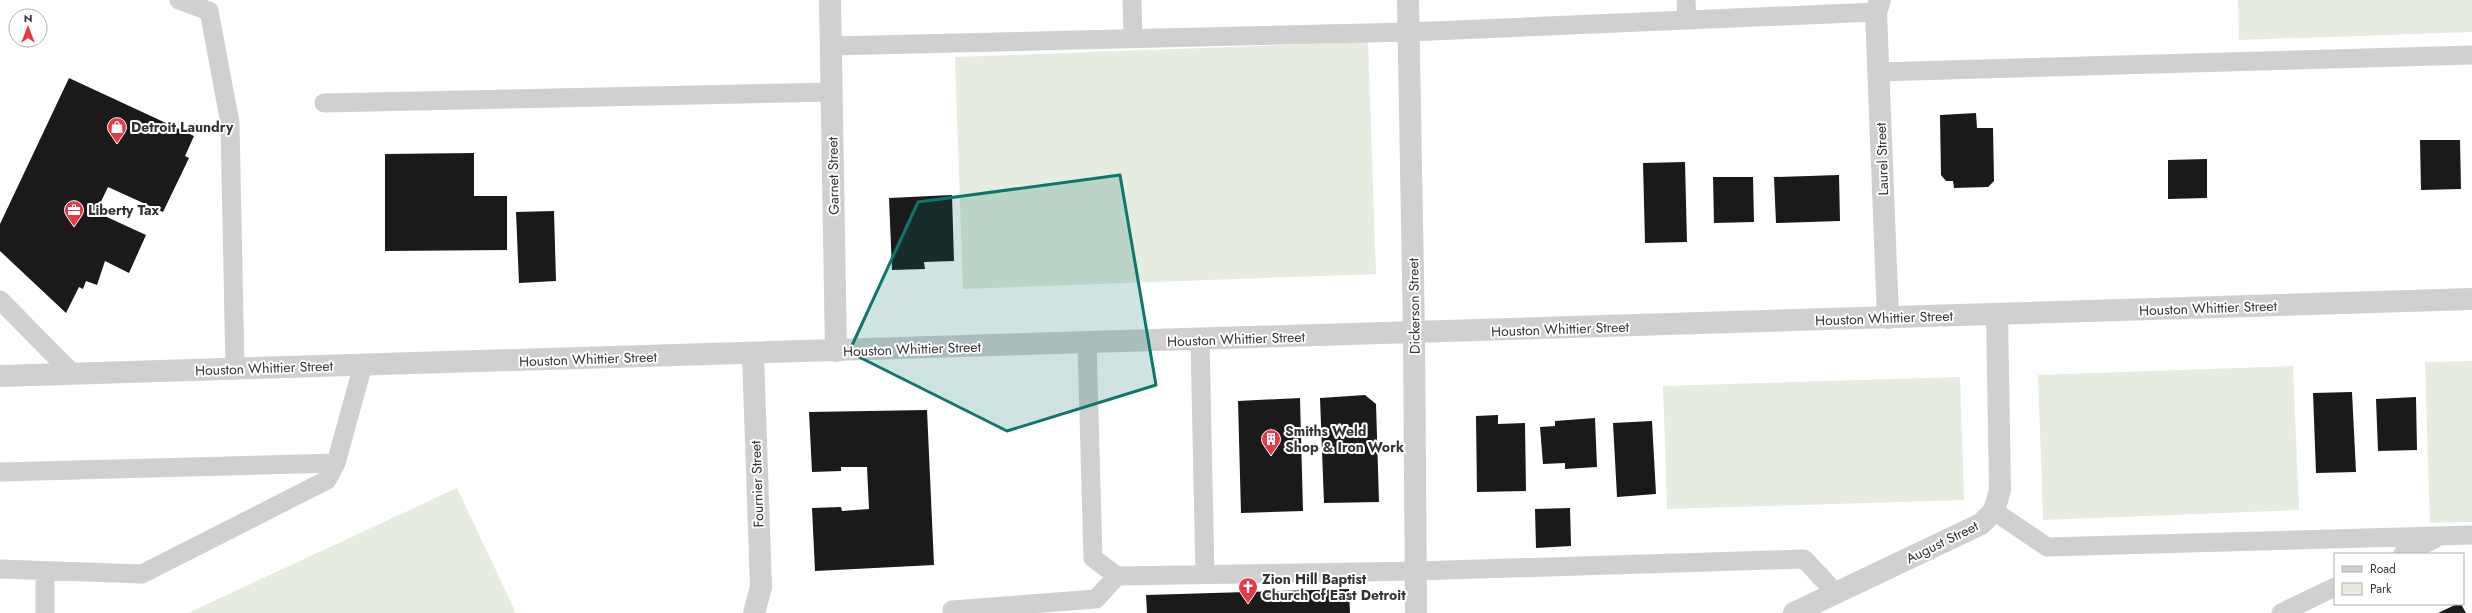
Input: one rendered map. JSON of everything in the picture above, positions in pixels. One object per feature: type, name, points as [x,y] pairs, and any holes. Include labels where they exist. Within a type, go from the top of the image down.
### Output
[{"type":"street","name":"Garnet Street","points":[[830,0],[836,351]]},
{"type":"street","name":"Dickerson Street","points":[[1408,0],[1414,333],[1416,613]]},
{"type":"street","name":"Laurel Street","points":[[1878,6],[1878,72],[1888,318]]},
{"type":"street","name":"Houston Whittier Street","points":[[0,376],[752,354],[2472,299]]},
{"type":"street","points":[[1994,511],[2000,490],[1997,314]]},
{"type":"street","name":"Fournier Street","points":[[752,354],[761,587],[754,613]]},
{"type":"street","name":"August Street","points":[[1794,613],[1981,524],[1994,511]]},
{"type":"lane","points":[[179,0],[209,11],[230,123],[235,368]]},
{"type":"lane","points":[[1132,0],[1133,38]]},
{"type":"lane","points":[[1686,0],[1687,20]]},
{"type":"lane","points":[[831,46],[1409,32],[1687,20],[1878,6]]},
{"type":"lane","points":[[1878,72],[2472,55]]},
{"type":"lane","points":[[324,103],[832,92]]},
{"type":"lane","points":[[0,300],[73,374]]},
{"type":"lane","points":[[1200,340],[1205,575]]},
{"type":"lane","points":[[1088,343],[1093,558],[1116,576],[1416,571],[1804,559],[1836,593]]},
{"type":"lane","points":[[0,570],[142,574],[327,480],[336,463],[363,365]]},
{"type":"lane","points":[[0,472],[336,463]]},
{"type":"lane","points":[[1994,511],[2047,547],[2472,534]]},
{"type":"lane","points":[[2405,553],[2441,535]]},
{"type":"lane","points":[[45,571],[46,613]]},
{"type":"lane","points":[[954,613],[952,610],[1096,599],[1116,576]]},
{"type":"lane","points":[[2280,613],[2334,587]]},
{"type":"highlighted area","points":[[1120,175],[1156,385],[1007,431],[849,352],[918,202]]},
{"type":"green space","points":[[2238,0],[2472,0],[2472,32],[2239,40]]},
{"type":"green space","points":[[1368,42],[1376,274],[963,289],[955,57]]},
{"type":"green space","points":[[2472,361],[2472,522],[2430,523],[2425,362]]},
{"type":"green space","points":[[2293,366],[2299,510],[2043,520],[2038,375]]},
{"type":"green space","points":[[1960,377],[1964,500],[1667,509],[1663,386]]},
{"type":"green space","points":[[457,488],[516,613],[188,613]]},
{"type":"building","points":[[69,78],[194,136],[185,156],[189,158],[163,212],[108,187],[96,212],[146,235],[129,273],[105,261],[97,285],[86,281],[83,289],[79,287],[66,313],[0,251],[0,224]]},
{"type":"building","points":[[1976,113],[1977,128],[1993,128],[1994,181],[1988,187],[1954,188],[1953,181],[1946,181],[1941,175],[1940,115]]},
{"type":"building","points":[[2420,140],[2460,140],[2461,189],[2421,190]]},
{"type":"building","points":[[474,153],[474,196],[507,196],[507,250],[385,251],[385,154]]},
{"type":"building","points":[[2207,159],[2207,198],[2168,199],[2168,160]]},
{"type":"building","points":[[1685,162],[1687,242],[1645,243],[1643,163]]},
{"type":"building","points":[[1839,175],[1840,221],[1776,223],[1774,177]]},
{"type":"building","points":[[1713,177],[1753,177],[1754,222],[1714,223]]},
{"type":"building","points":[[952,195],[954,261],[924,262],[925,269],[892,270],[889,198]]},
{"type":"building","points":[[554,211],[556,281],[519,283],[516,212]]},
{"type":"building","points":[[2352,392],[2356,472],[2316,473],[2313,393]]},
{"type":"building","points":[[1365,395],[1376,404],[1379,502],[1324,503],[1320,398]]},
{"type":"building","points":[[2416,397],[2417,450],[2378,451],[2376,399]]},
{"type":"building","name":"Smiths Weld Shop & Iron Work","points":[[1300,398],[1303,511],[1241,513],[1238,401]]},
{"type":"building","points":[[927,410],[934,565],[815,571],[812,508],[841,507],[842,511],[869,509],[867,467],[841,467],[841,471],[812,472],[809,412]]},
{"type":"building","points":[[1498,415],[1498,424],[1525,423],[1526,491],[1477,492],[1476,416]]},
{"type":"building","points":[[1595,418],[1597,467],[1565,469],[1565,463],[1543,464],[1540,427],[1555,426],[1555,421]]},
{"type":"building","points":[[1652,421],[1656,494],[1617,497],[1613,423]]},
{"type":"building","points":[[1570,508],[1571,546],[1536,548],[1535,509]]},
{"type":"building","name":"Zion Hill Baptist Church of East Detroit","points":[[1349,589],[1350,613],[1147,613],[1146,595]]},
{"type":"building","points":[[2455,605],[2462,605],[2466,613],[2438,613]]},
{"type":"place","name":"Detroit Laundry","points":[[117,144]]},
{"type":"place","name":"Liberty Tax","points":[[74,227]]},
{"type":"place","name":"Smiths Weld Shop & Iron Work","points":[[1271,456]]},
{"type":"place","name":"Zion Hill Baptist Church of East Detroit","points":[[1248,604]]}]
